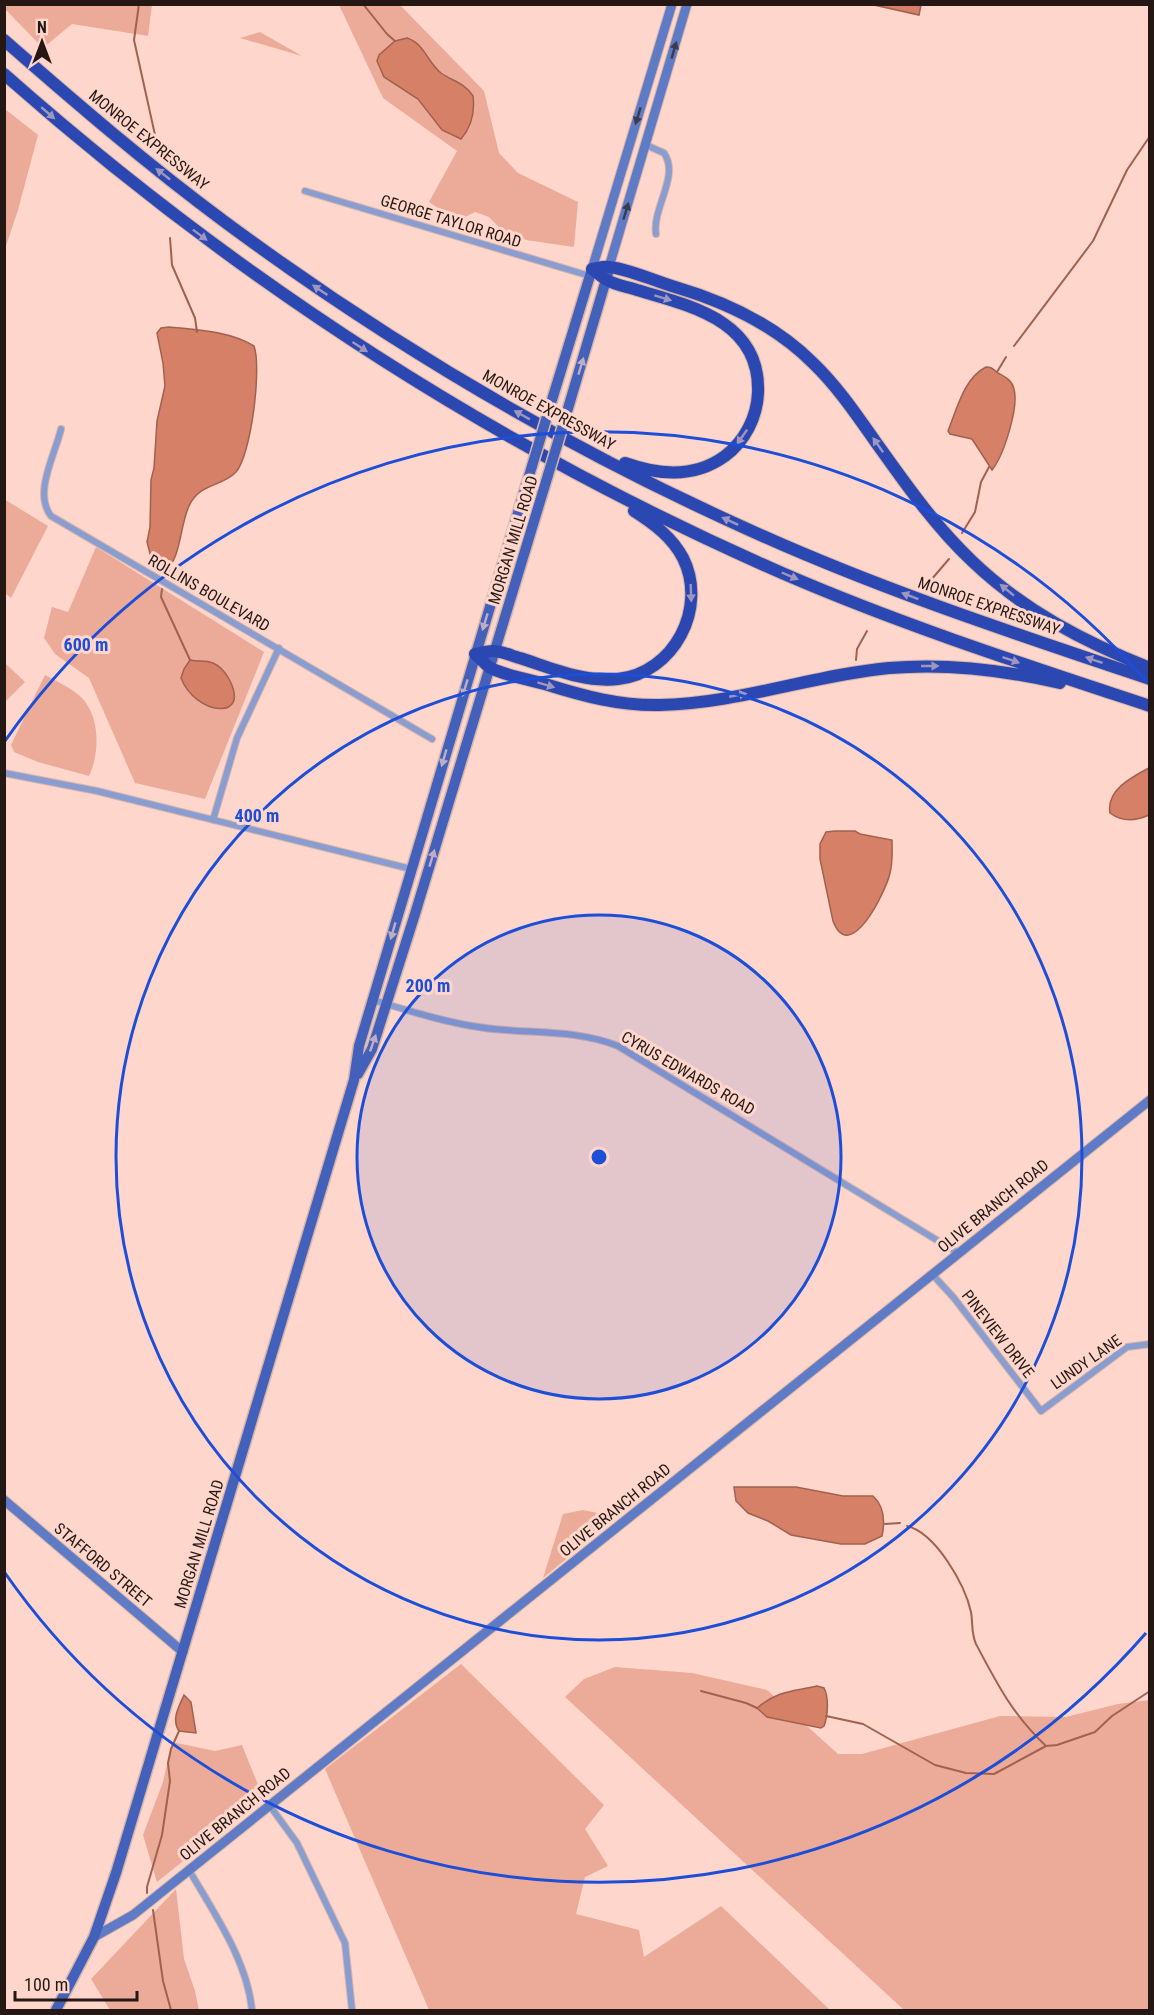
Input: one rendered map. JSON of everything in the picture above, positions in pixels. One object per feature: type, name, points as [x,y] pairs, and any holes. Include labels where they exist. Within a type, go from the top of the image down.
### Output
[{"type":"highway","name":"MONROE EXPRESSWAY","points":[[4,40],[138,155],[225,222],[287,267],[416,352],[501,403],[573,443],[695,505],[846,572],[949,611],[1149,679]]},
{"type":"highway","points":[[4,74],[79,140],[166,209],[300,307],[440,397],[585,478],[734,552],[837,595],[940,635],[1145,704]]},
{"type":"highway","points":[[591,272],[609,267],[719,302],[753,318],[791,344],[812,361],[837,388],[918,501],[973,562],[1015,597],[1061,627],[1149,668]]},
{"type":"highway","points":[[573,443],[648,470],[675,473],[693,471],[717,461],[737,445],[747,430],[757,405],[757,378],[752,359],[743,342],[730,328],[715,317],[698,309],[607,280],[591,272]]},
{"type":"highway","points":[[475,654],[495,651],[574,675],[598,679],[618,679],[637,675],[654,665],[670,652],[682,634],[689,615],[691,585],[678,549],[651,522],[585,478]]},
{"type":"highway","points":[[475,654],[490,668],[588,697],[643,705],[697,702],[852,673],[926,666],[999,671],[1145,704]]},
{"type":"main road","name":"MORGAN MILL ROAD","points":[[354,1080],[372,1049],[418,904],[607,280],[609,267]]},
{"type":"main road","name":"MORGAN MILL ROAD","points":[[56,2010],[94,1937],[116,1873],[354,1080],[359,1046],[411,869],[591,272]]},
{"type":"street","name":"MORGAN MILL ROAD","points":[[591,272],[672,4]]},
{"type":"street","name":"MORGAN MILL ROAD","points":[[609,267],[687,4]]},
{"type":"street","points":[[646,145],[664,153],[670,168],[656,219],[656,234]]},
{"type":"street","name":"GEORGE TAYLOR ROAD","points":[[305,191],[591,272]]},
{"type":"street","name":"ROLLINS BOULEVARD","points":[[61,429],[43,489],[44,503],[51,516],[432,739]]},
{"type":"street","points":[[213,820],[237,738],[279,648]]},
{"type":"street","points":[[4,772],[77,786],[411,869]]},
{"type":"street","name":"CYRUS EDWARDS ROAD","points":[[373,1000],[466,1025],[582,1035],[618,1046],[958,1253]]},
{"type":"street","name":"OLIVE BRANCH ROAD","points":[[94,1937],[133,1915],[1149,1100]]},
{"type":"street","name":"PINEVIEW DRIVE","points":[[932,1274],[1041,1411]]},
{"type":"street","name":"LUNDY LANE","points":[[1041,1411],[1127,1347],[1149,1344]]},
{"type":"street","name":"STAFFORD STREET","points":[[4,1500],[183,1652]]},
{"type":"street","points":[[270,1806],[297,1843],[345,1944],[352,2010]]},
{"type":"street","points":[[189,1870],[225,1931],[248,1988],[252,2010]]},
{"type":"shaded area","points":[[921,4],[919,15],[874,5]]},
{"type":"shaded area","points":[[4,5],[152,5],[148,36],[72,24],[43,48],[5,9]]},
{"type":"shaded area","points":[[339,5],[400,5],[484,91],[499,153],[518,173],[578,202],[574,247],[526,240],[499,227],[489,217],[475,212],[457,221],[429,202],[457,151],[383,98]]},
{"type":"shaded area","points":[[260,32],[302,56],[240,38]]},
{"type":"shaded area","points":[[407,38],[418,44],[441,73],[462,85],[473,96],[472,119],[461,139],[442,130],[418,99],[384,77],[377,61],[379,55],[395,41]]},
{"type":"shaded area","points":[[5,109],[38,135],[5,249]]},
{"type":"shaded area","points":[[161,328],[224,334],[254,346],[257,373],[254,411],[241,463],[230,477],[205,489],[193,499],[186,515],[174,559],[164,573],[152,561],[147,542],[157,421],[165,386],[157,333]]},
{"type":"shaded area","points":[[986,367],[992,368],[1010,381],[1015,397],[1009,431],[1001,454],[992,470],[972,439],[950,434],[948,431],[967,386],[978,372]]},
{"type":"shaded area","points":[[4,499],[48,526],[11,598],[5,593]]},
{"type":"shaded area","points":[[96,547],[264,652],[205,799],[135,783],[89,678],[55,654],[44,638],[52,607],[68,612]]},
{"type":"shaded area","points":[[190,660],[213,663],[224,672],[234,693],[233,702],[228,707],[208,706],[188,690],[181,678]]},
{"type":"shaded area","points":[[4,662],[25,682],[5,702],[4,702]]},
{"type":"shaded area","points":[[45,675],[78,694],[92,715],[96,746],[93,767],[89,776],[38,762],[14,752],[11,745]]},
{"type":"shaded area","points":[[1149,768],[1149,815],[1129,820],[1110,813],[1110,805],[1116,791],[1128,780]]},
{"type":"shaded area","points":[[855,831],[892,840],[891,869],[882,894],[866,921],[849,935],[840,933],[833,921],[820,859],[820,844],[826,832]]},
{"type":"shaded area","points":[[734,1487],[796,1487],[843,1496],[873,1496],[883,1514],[882,1536],[865,1544],[841,1544],[791,1535],[768,1521],[748,1513],[736,1501]]},
{"type":"shaded area","points":[[583,1510],[617,1517],[543,1578],[563,1514]]},
{"type":"shaded area","points":[[461,1664],[604,1805],[585,1829],[608,1866],[585,1877],[576,1914],[639,1930],[644,1957],[721,1906],[830,2010],[429,2010],[325,1769]]},
{"type":"shaded area","points":[[615,1667],[692,1673],[767,1690],[838,1754],[862,1754],[1000,1716],[1066,1717],[1118,1704],[1149,1700],[1149,2010],[904,2010],[565,1697],[584,1679]]},
{"type":"shaded area","points":[[817,1686],[824,1688],[827,1701],[825,1722],[821,1728],[767,1717],[757,1708],[779,1695]]},
{"type":"shaded area","points":[[184,1695],[191,1702],[196,1733],[179,1731],[177,1726],[177,1713]]},
{"type":"shaded area","points":[[172,1742],[215,1751],[242,1745],[263,1797],[157,1882],[143,1835],[163,1782]]},
{"type":"shaded area","points":[[176,1889],[184,1959],[199,2010],[110,2010],[91,1979]]},
{"type":"waterway","points":[[139,4],[134,40],[157,144]]},
{"type":"waterway","points":[[363,4],[395,41]]},
{"type":"waterway","points":[[1014,346],[1093,241],[1127,170],[1150,136]]},
{"type":"waterway","points":[[170,238],[172,265],[195,318],[197,332]]},
{"type":"waterway","points":[[997,372],[1006,357]]},
{"type":"waterway","points":[[962,533],[975,512],[981,482],[989,467]]},
{"type":"waterway","points":[[931,580],[949,559]]},
{"type":"waterway","points":[[162,589],[161,597],[190,660]]},
{"type":"waterway","points":[[856,660],[857,649],[867,631]]},
{"type":"waterway","points":[[885,1524],[900,1523]]},
{"type":"waterway","points":[[907,1526],[928,1539],[948,1562],[968,1601],[974,1640],[984,1659],[1015,1711],[1046,1746]]},
{"type":"waterway","points":[[701,1691],[757,1708]]},
{"type":"waterway","points":[[826,1716],[863,1724],[935,1765],[966,1773],[994,1774],[1046,1746],[1057,1745],[1095,1732],[1112,1716],[1150,1691]]},
{"type":"waterway","points":[[147,1893],[162,1835],[170,1781],[168,1763],[179,1731]]},
{"type":"waterway","points":[[153,1910],[163,1981],[171,2010]]}]
